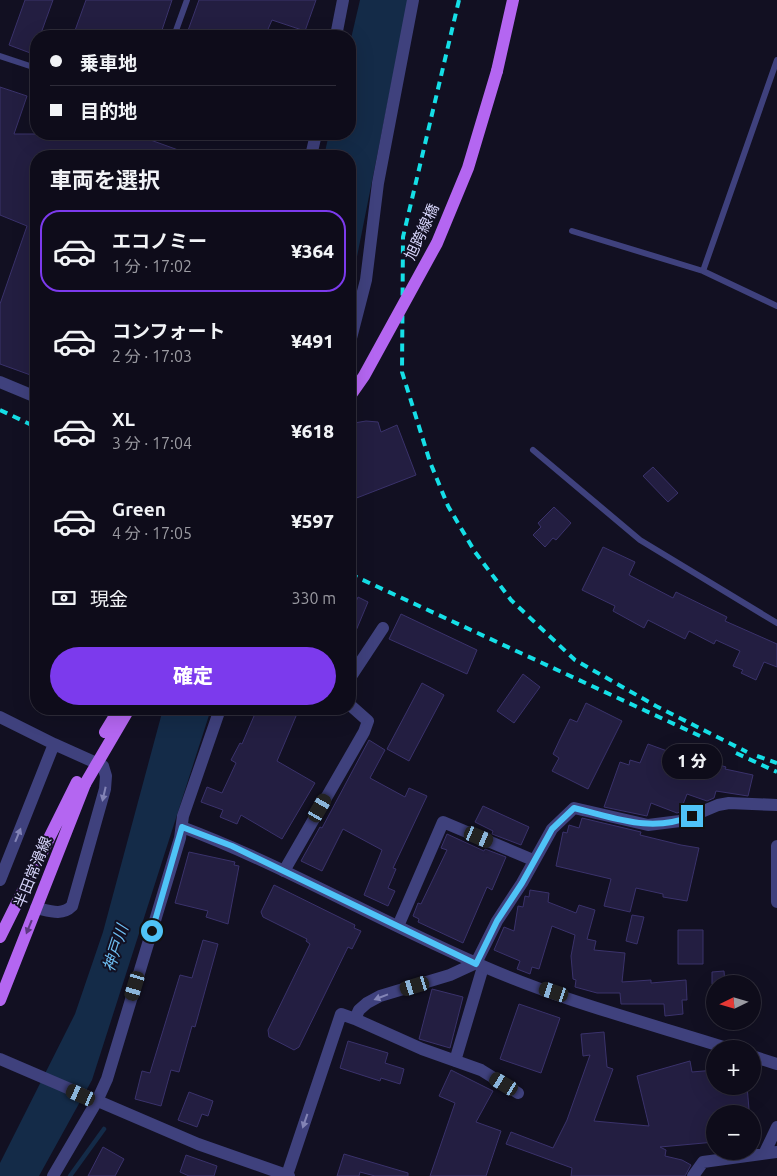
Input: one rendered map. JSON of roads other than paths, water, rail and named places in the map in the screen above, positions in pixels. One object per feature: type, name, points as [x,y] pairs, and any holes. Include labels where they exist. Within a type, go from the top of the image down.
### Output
[{"type":"main road","points":[[494,70],[505,0]]},
{"type":"main road","points":[[494,70],[512,0]]},
{"type":"main road","name":"旭跨線橋","points":[[356,373],[430,239],[494,70]]},
{"type":"main road","name":"旭跨線橋","points":[[356,387],[437,243],[468,168],[494,70]]},
{"type":"main road","points":[[81,783],[116,715]]},
{"type":"main road","points":[[81,783],[125,715]]},
{"type":"main road","name":"半田常滑線","points":[[0,1000],[36,908],[81,783]]},
{"type":"main road","name":"半田常滑線","points":[[0,936],[81,783]]},
{"type":"street","points":[[337,30],[343,0]]},
{"type":"street","points":[[356,319],[366,280],[378,182],[413,0]]},
{"type":"street","points":[[0,382],[30,394]]},
{"type":"street","points":[[356,669],[383,628]]},
{"type":"street","points":[[284,871],[364,732],[368,721],[356,710]]},
{"type":"street","points":[[53,1176],[97,1102],[107,1079],[182,827],[183,816],[218,715]]},
{"type":"street","points":[[0,717],[103,766],[106,776],[105,789],[72,906],[66,912],[59,913],[36,908]]},
{"type":"street","points":[[1,873],[54,744]]},
{"type":"street","points":[[455,1060],[480,965],[497,921],[522,883],[533,860],[552,829],[574,808],[648,825],[680,821],[718,805],[729,803],[777,805]]},
{"type":"street","points":[[398,926],[443,822],[533,860]]},
{"type":"street","points":[[182,827],[232,846],[480,965],[518,981],[706,1041]]},
{"type":"street","points":[[777,846],[777,902]]},
{"type":"street","points":[[355,1019],[366,1003],[380,996],[480,965]]},
{"type":"street","points":[[0,1060],[198,1144],[288,1176],[341,1014],[422,1049],[481,1070],[518,1093]]},
{"type":"street","points":[[761,1059],[777,1064]]},
{"type":"street","points":[[693,1176],[703,1162],[771,1152],[777,1127]]},
{"type":"lane","points":[[176,30],[187,0]]},
{"type":"lane","points":[[0,56],[30,66]]},
{"type":"lane","points":[[703,271],[777,60]]},
{"type":"lane","points":[[572,231],[703,271],[777,306]]},
{"type":"lane","points":[[533,450],[640,540],[777,623]]},
{"type":"water","points":[[360,0],[408,0],[356,262],[356,150],[325,150],[328,140],[356,140],[356,30],[353,30]]},
{"type":"water","name":"神戸川","points":[[161,715],[209,715],[92,1080],[39,1176],[0,1176],[0,1163],[75,1014],[103,932]]},
{"type":"waterway","points":[[70,1176],[104,1129]]},
{"type":"railway","points":[[459,0],[403,237],[402,372],[430,462],[448,506],[475,552],[511,600],[575,660],[656,706],[747,752]]},
{"type":"railway","points":[[0,410],[30,424]]},
{"type":"railway","points":[[356,577],[700,736]]},
{"type":"railway","points":[[736,753],[777,772]]},
{"type":"railway","points":[[757,756],[777,763]]}]
